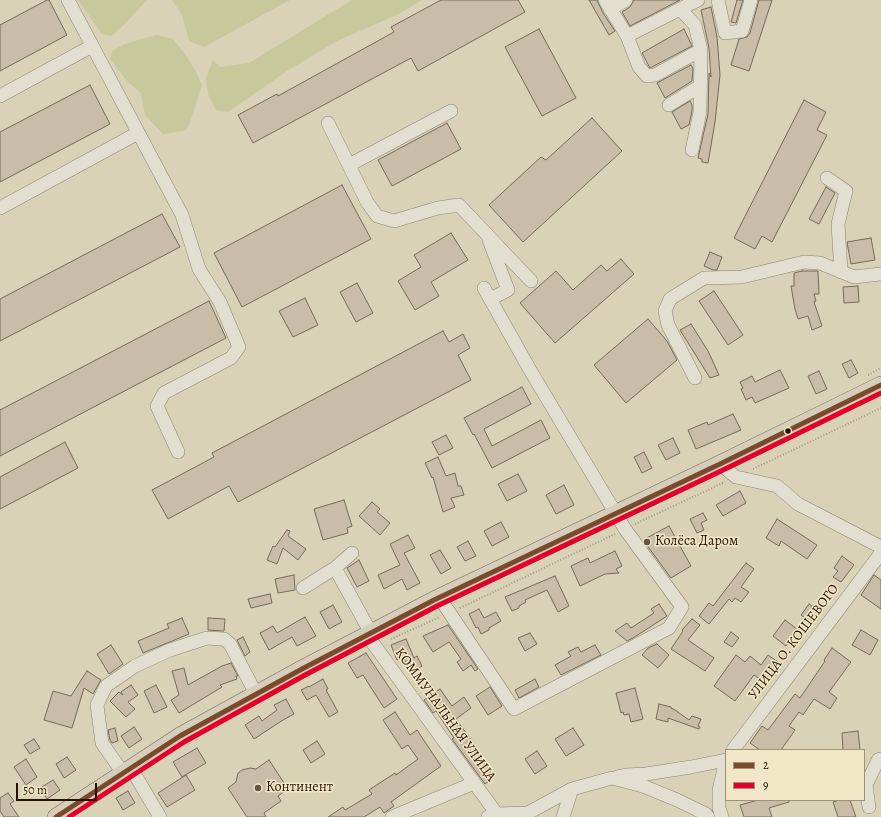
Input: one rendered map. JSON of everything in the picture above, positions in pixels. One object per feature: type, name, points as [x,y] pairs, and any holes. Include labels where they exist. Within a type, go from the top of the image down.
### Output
[{"type":"main road","points":[[56,817],[180,736],[256,694],[371,638],[439,597],[720,464],[881,385]]},
{"type":"street","points":[[68,0],[182,215],[199,269],[220,302],[239,347],[232,358],[164,393],[157,406],[178,452]]},
{"type":"street","points":[[626,0],[608,4],[628,36],[639,67],[647,76],[655,75],[701,50]]},
{"type":"street","points":[[718,0],[725,33],[742,31],[751,0]]},
{"type":"street","points":[[628,36],[695,1]]},
{"type":"street","points":[[680,9],[695,26],[701,50],[700,112],[692,150]]},
{"type":"street","points":[[0,96],[92,46]]},
{"type":"street","points":[[669,105],[700,86]]},
{"type":"street","points":[[349,165],[451,111]]},
{"type":"street","points":[[328,123],[367,202],[377,216],[394,220],[438,208],[459,205],[531,281]]},
{"type":"street","points":[[0,208],[138,133]]},
{"type":"street","points":[[827,178],[846,191],[838,224],[841,272]]},
{"type":"street","points":[[439,597],[514,709],[669,628],[682,607],[615,513],[530,370],[487,294],[508,290],[486,234]]},
{"type":"street","points":[[695,378],[668,325],[665,311],[670,299],[704,278],[742,277],[804,262],[820,263],[854,277],[881,274]]},
{"type":"street","points":[[720,464],[736,477],[777,486],[798,504],[881,547]]},
{"type":"street","points":[[303,588],[336,568],[352,553]]},
{"type":"street","name":"УЛИЦА О. КОШЕВОГО","points":[[734,749],[881,553]]},
{"type":"street","name":"КОММУНАЛЬНАЯ УЛИЦА","points":[[336,568],[371,638],[474,783],[495,816],[528,812],[572,789],[612,778],[643,786],[677,800],[706,814],[708,817]]},
{"type":"street","points":[[160,817],[127,771],[102,743],[97,705],[106,686],[135,666],[170,650],[207,638],[224,639],[230,644],[256,694]]},
{"type":"street","points":[[870,807],[866,785],[878,760],[881,759]]},
{"type":"street","points":[[612,778],[691,767],[725,760]]},
{"type":"street","points":[[722,817],[719,808],[719,790],[725,764]]},
{"type":"street","points":[[392,817],[474,783]]},
{"type":"street","points":[[563,817],[572,789]]},
{"type":"path","points":[[371,638],[450,612],[881,408]]},
{"type":"green space","points":[[78,0],[147,0],[124,25],[111,36],[102,34]]},
{"type":"green space","points":[[172,0],[290,0],[204,47],[189,41],[182,15]]},
{"type":"green space","points":[[352,0],[422,0],[399,14],[339,40],[287,71],[228,112],[216,110],[208,94],[206,78],[213,60],[220,67],[249,63]]},
{"type":"green space","points":[[157,35],[173,39],[185,54],[202,85],[189,126],[184,131],[163,134],[145,115],[141,93],[127,81],[110,59],[112,51],[127,43]]},
{"type":"building","points":[[49,0],[67,35],[0,71],[0,25]]},
{"type":"building","points":[[441,0],[518,0],[525,12],[418,71],[411,58],[253,143],[238,115],[277,94],[278,96],[394,32],[391,27]]},
{"type":"building","points":[[589,0],[597,0],[603,13],[615,31],[609,35]]},
{"type":"building","points":[[634,0],[680,0],[630,26],[622,12],[630,7]]},
{"type":"building","points":[[737,0],[743,0],[736,23],[731,22]]},
{"type":"building","points":[[759,0],[772,0],[749,71],[731,65],[739,39],[747,37],[750,33]]},
{"type":"building","points":[[711,7],[717,37],[720,75],[715,122],[708,163],[702,162],[702,159],[698,158],[708,114],[709,73],[711,77],[709,48],[701,10]]},
{"type":"building","points":[[539,29],[576,98],[542,116],[505,47]]},
{"type":"building","points":[[684,29],[692,46],[650,68],[642,53]]},
{"type":"building","points":[[691,65],[693,69],[692,81],[665,98],[657,83]]},
{"type":"building","points":[[90,85],[110,124],[0,182],[0,132]]},
{"type":"building","points":[[804,100],[826,112],[817,130],[827,135],[772,242],[762,236],[755,249],[734,238]]},
{"type":"building","points":[[690,101],[692,111],[689,125],[681,129],[672,112]]},
{"type":"building","points":[[592,118],[622,151],[523,242],[489,205],[541,157],[546,160]]},
{"type":"building","points":[[447,123],[461,149],[392,186],[378,160]]},
{"type":"building","points":[[342,185],[371,239],[242,307],[214,253]]},
{"type":"building","points":[[826,187],[835,193],[819,224],[809,219]]},
{"type":"building","points":[[162,214],[180,247],[0,341],[0,299]]},
{"type":"building","points":[[451,233],[468,260],[431,282],[439,296],[415,310],[398,281],[421,267],[414,255]]},
{"type":"building","points":[[871,238],[875,260],[851,264],[847,242]]},
{"type":"building","points":[[710,252],[722,257],[717,270],[704,266]]},
{"type":"building","points":[[621,259],[634,274],[555,343],[520,303],[556,271],[573,290],[601,265],[607,271]]},
{"type":"building","points":[[802,271],[818,271],[819,294],[814,294],[816,301],[814,302],[822,326],[812,330],[808,316],[798,319],[791,286],[794,286],[794,273]]},
{"type":"building","points":[[357,283],[373,313],[356,322],[340,292]]},
{"type":"building","points":[[858,286],[859,302],[844,303],[843,287]]},
{"type":"building","points":[[714,291],[743,335],[728,345],[699,301]]},
{"type":"building","points":[[305,298],[318,325],[293,337],[279,311]]},
{"type":"building","points":[[209,301],[226,338],[0,456],[0,410]]},
{"type":"building","points":[[648,319],[667,341],[677,360],[626,403],[594,365]]},
{"type":"building","points":[[691,324],[708,351],[719,375],[710,378],[680,330]]},
{"type":"building","points":[[443,331],[449,342],[463,334],[470,348],[458,355],[471,380],[238,502],[229,486],[168,519],[152,490],[214,457],[212,453]]},
{"type":"building","points":[[851,360],[858,373],[849,378],[842,364]]},
{"type":"building","points":[[780,370],[789,388],[755,403],[752,397],[746,400],[741,389],[743,388],[740,382],[752,376],[755,382]]},
{"type":"building","points":[[819,371],[827,389],[816,394],[808,376]]},
{"type":"building","points":[[522,387],[531,404],[484,429],[492,446],[541,420],[550,438],[492,468],[464,418]]},
{"type":"building","points":[[733,414],[741,430],[696,449],[688,430],[707,422],[708,425]]},
{"type":"building","points":[[446,435],[453,448],[439,455],[432,442]]},
{"type":"building","points":[[673,438],[680,453],[666,460],[658,445]]},
{"type":"building","points":[[65,442],[78,468],[0,509],[0,477]]},
{"type":"building","points":[[644,452],[652,468],[642,473],[634,457]]},
{"type":"building","points":[[438,457],[446,476],[455,473],[458,486],[461,486],[464,495],[451,498],[455,507],[443,512],[433,477],[432,478],[425,463]]},
{"type":"building","points":[[518,474],[527,491],[507,501],[498,484]]},
{"type":"building","points":[[564,485],[574,505],[556,514],[546,495]]},
{"type":"building","points":[[740,491],[746,503],[723,516],[716,505]]},
{"type":"building","points":[[344,500],[352,526],[347,528],[348,533],[323,540],[314,509]]},
{"type":"building","points":[[372,502],[380,509],[377,512],[390,523],[380,535],[359,516]]},
{"type":"building","points":[[703,513],[707,520],[701,523],[704,530],[697,533],[690,519]]},
{"type":"building","points":[[777,519],[817,545],[807,559],[781,541],[779,546],[766,538]]},
{"type":"building","points":[[501,522],[509,537],[492,546],[484,531]]},
{"type":"building","points":[[669,526],[691,566],[671,578],[643,540]]},
{"type":"building","points":[[287,530],[290,531],[288,536],[306,549],[298,560],[283,548],[277,564],[267,560],[273,546],[275,547]]},
{"type":"building","points":[[408,535],[415,548],[404,553],[420,583],[407,590],[402,579],[384,589],[378,575],[400,565],[390,544]]},
{"type":"building","points":[[468,541],[476,556],[465,561],[457,547]]},
{"type":"building","points":[[440,550],[451,568],[441,574],[430,555]]},
{"type":"building","points":[[615,551],[622,566],[616,569],[619,573],[605,574],[580,586],[571,566],[588,558],[590,563]]},
{"type":"building","points":[[842,556],[854,565],[841,582],[833,577],[838,571],[834,568]]},
{"type":"building","points":[[359,560],[369,581],[357,587],[347,568]]},
{"type":"building","points":[[746,563],[754,569],[741,587],[749,592],[741,602],[735,598],[732,602],[729,599],[709,624],[699,616],[709,603],[713,606]]},
{"type":"building","points":[[294,575],[295,590],[278,593],[275,579]]},
{"type":"building","points":[[874,575],[881,580],[881,609],[861,595]]},
{"type":"building","points":[[555,576],[569,606],[558,612],[547,590],[525,600],[526,602],[519,606],[519,608],[512,611],[505,597]]},
{"type":"building","points":[[270,594],[272,603],[251,608],[248,599]]},
{"type":"building","points":[[659,604],[667,616],[633,638],[627,641],[615,631],[627,623],[631,628],[654,613],[651,609]]},
{"type":"building","points":[[809,604],[821,612],[813,623],[801,615]]},
{"type":"building","points":[[333,605],[342,622],[329,629],[320,612]]},
{"type":"building","points":[[479,609],[484,618],[496,612],[501,621],[481,634],[478,627],[476,628],[469,614]]},
{"type":"building","points":[[305,617],[316,636],[297,646],[292,637],[269,650],[260,633],[273,626],[277,633]]},
{"type":"building","points":[[182,618],[189,634],[143,653],[138,641],[169,628],[167,624]]},
{"type":"building","points":[[208,618],[225,619],[224,631],[208,630]]},
{"type":"building","points":[[692,619],[700,625],[688,640],[714,658],[705,671],[671,649],[683,631],[682,630]]},
{"type":"building","points":[[785,620],[798,630],[786,646],[773,636]]},
{"type":"building","points":[[448,625],[478,669],[475,671],[471,665],[463,671],[457,662],[461,659],[449,642],[433,652],[423,636]]},
{"type":"building","points":[[861,630],[878,640],[870,655],[852,645]]},
{"type":"building","points":[[731,632],[739,638],[732,647],[724,642]]},
{"type":"building","points":[[530,633],[537,644],[525,651],[518,638]]},
{"type":"building","points":[[243,637],[250,652],[245,656],[237,640]]},
{"type":"building","points":[[406,639],[414,658],[417,656],[422,666],[411,672],[403,657],[397,660],[391,645]]},
{"type":"building","points":[[657,644],[669,655],[658,668],[642,655],[648,648]]},
{"type":"building","points":[[111,645],[123,664],[109,674],[97,654]]},
{"type":"building","points":[[595,645],[601,655],[561,675],[555,665],[571,656],[568,652],[578,647],[581,652]]},
{"type":"building","points":[[832,648],[851,662],[829,692],[837,698],[830,709],[814,699],[803,715],[799,712],[789,726],[795,730],[782,749],[759,749],[750,743],[762,726],[768,730],[795,694],[800,698],[825,661],[824,660]]},
{"type":"building","points":[[366,653],[397,699],[384,708],[363,675],[357,678],[348,663]]},
{"type":"building","points":[[736,655],[745,662],[750,656],[761,665],[768,655],[781,664],[767,684],[754,675],[735,701],[714,686]]},
{"type":"building","points":[[231,663],[238,676],[236,676],[237,679],[220,685],[222,687],[179,713],[171,700],[179,695],[172,671],[184,668],[188,685],[222,666]]},
{"type":"building","points":[[87,671],[101,680],[93,694],[84,688],[72,728],[44,720],[53,691],[71,696]]},
{"type":"building","points":[[323,679],[328,689],[326,690],[338,712],[329,717],[316,695],[307,700],[301,690]]},
{"type":"building","points":[[535,679],[539,687],[519,698],[515,690]]},
{"type":"building","points":[[131,685],[138,695],[128,702],[135,709],[126,717],[110,701],[119,692],[123,695],[121,692]]},
{"type":"building","points":[[156,685],[167,707],[154,713],[144,691]]},
{"type":"building","points":[[490,687],[502,706],[488,715],[476,696]]},
{"type":"building","points":[[635,688],[643,719],[631,722],[629,714],[624,715],[623,712],[621,713],[616,693]]},
{"type":"building","points":[[440,689],[452,706],[464,697],[471,708],[456,719],[477,748],[474,749],[494,777],[485,784],[452,739],[454,738],[436,711],[433,713],[424,700]]},
{"type":"building","points":[[286,699],[294,714],[254,739],[245,725],[259,716],[262,721],[277,710],[274,705]]},
{"type":"building","points":[[659,704],[671,707],[689,720],[692,716],[701,719],[698,726],[700,727],[699,729],[668,718],[668,722],[656,719]]},
{"type":"building","points":[[395,712],[410,735],[417,730],[441,766],[391,802],[394,806],[384,813],[380,807],[364,817],[328,817],[343,807],[345,810],[372,794],[369,790],[395,773],[396,775],[418,759],[408,745],[402,749],[383,720]]},
{"type":"building","points":[[134,727],[142,739],[129,748],[121,736]]},
{"type":"building","points":[[115,728],[118,741],[112,743],[108,730]]},
{"type":"building","points":[[573,728],[584,745],[566,756],[555,739]]},
{"type":"building","points":[[858,731],[860,749],[843,749],[842,733]]},
{"type":"building","points":[[34,739],[40,748],[30,754],[24,745]]},
{"type":"building","points":[[317,741],[325,754],[311,763],[303,750]]},
{"type":"building","points":[[197,748],[206,763],[182,777],[173,762]]},
{"type":"building","points":[[537,751],[547,766],[535,774],[525,759]]},
{"type":"building","points":[[67,757],[76,770],[64,778],[56,764]]},
{"type":"building","points":[[26,759],[37,777],[26,785],[14,767]]},
{"type":"building","name":"Континент","points":[[269,760],[288,789],[278,796],[281,801],[264,813],[266,817],[247,817],[228,788],[236,782],[238,773],[242,770],[250,768],[256,769]]},
{"type":"building","points":[[186,775],[195,790],[167,807],[158,793]]},
{"type":"building","points":[[53,780],[60,790],[47,799],[40,788]]},
{"type":"building","points":[[128,791],[135,803],[123,810],[116,798]]},
{"type":"building","points":[[8,793],[14,801],[10,804],[19,817],[4,817],[0,811],[0,798]]},
{"type":"building","points":[[754,801],[789,801],[769,808],[772,817],[744,817],[740,805]]},
{"type":"building","points":[[850,801],[856,817],[838,817],[833,802]]},
{"type":"transit line","name":"2","points":[[56,817],[180,736],[302,669],[434,600],[720,464],[881,385]]},
{"type":"transit line","name":"9","points":[[69,817],[184,742],[305,675],[437,606],[881,393]]},
{"type":"place","name":"Колёса Даром","points":[[647,542]]},
{"type":"place","name":"Континент","points":[[258,788]]}]
